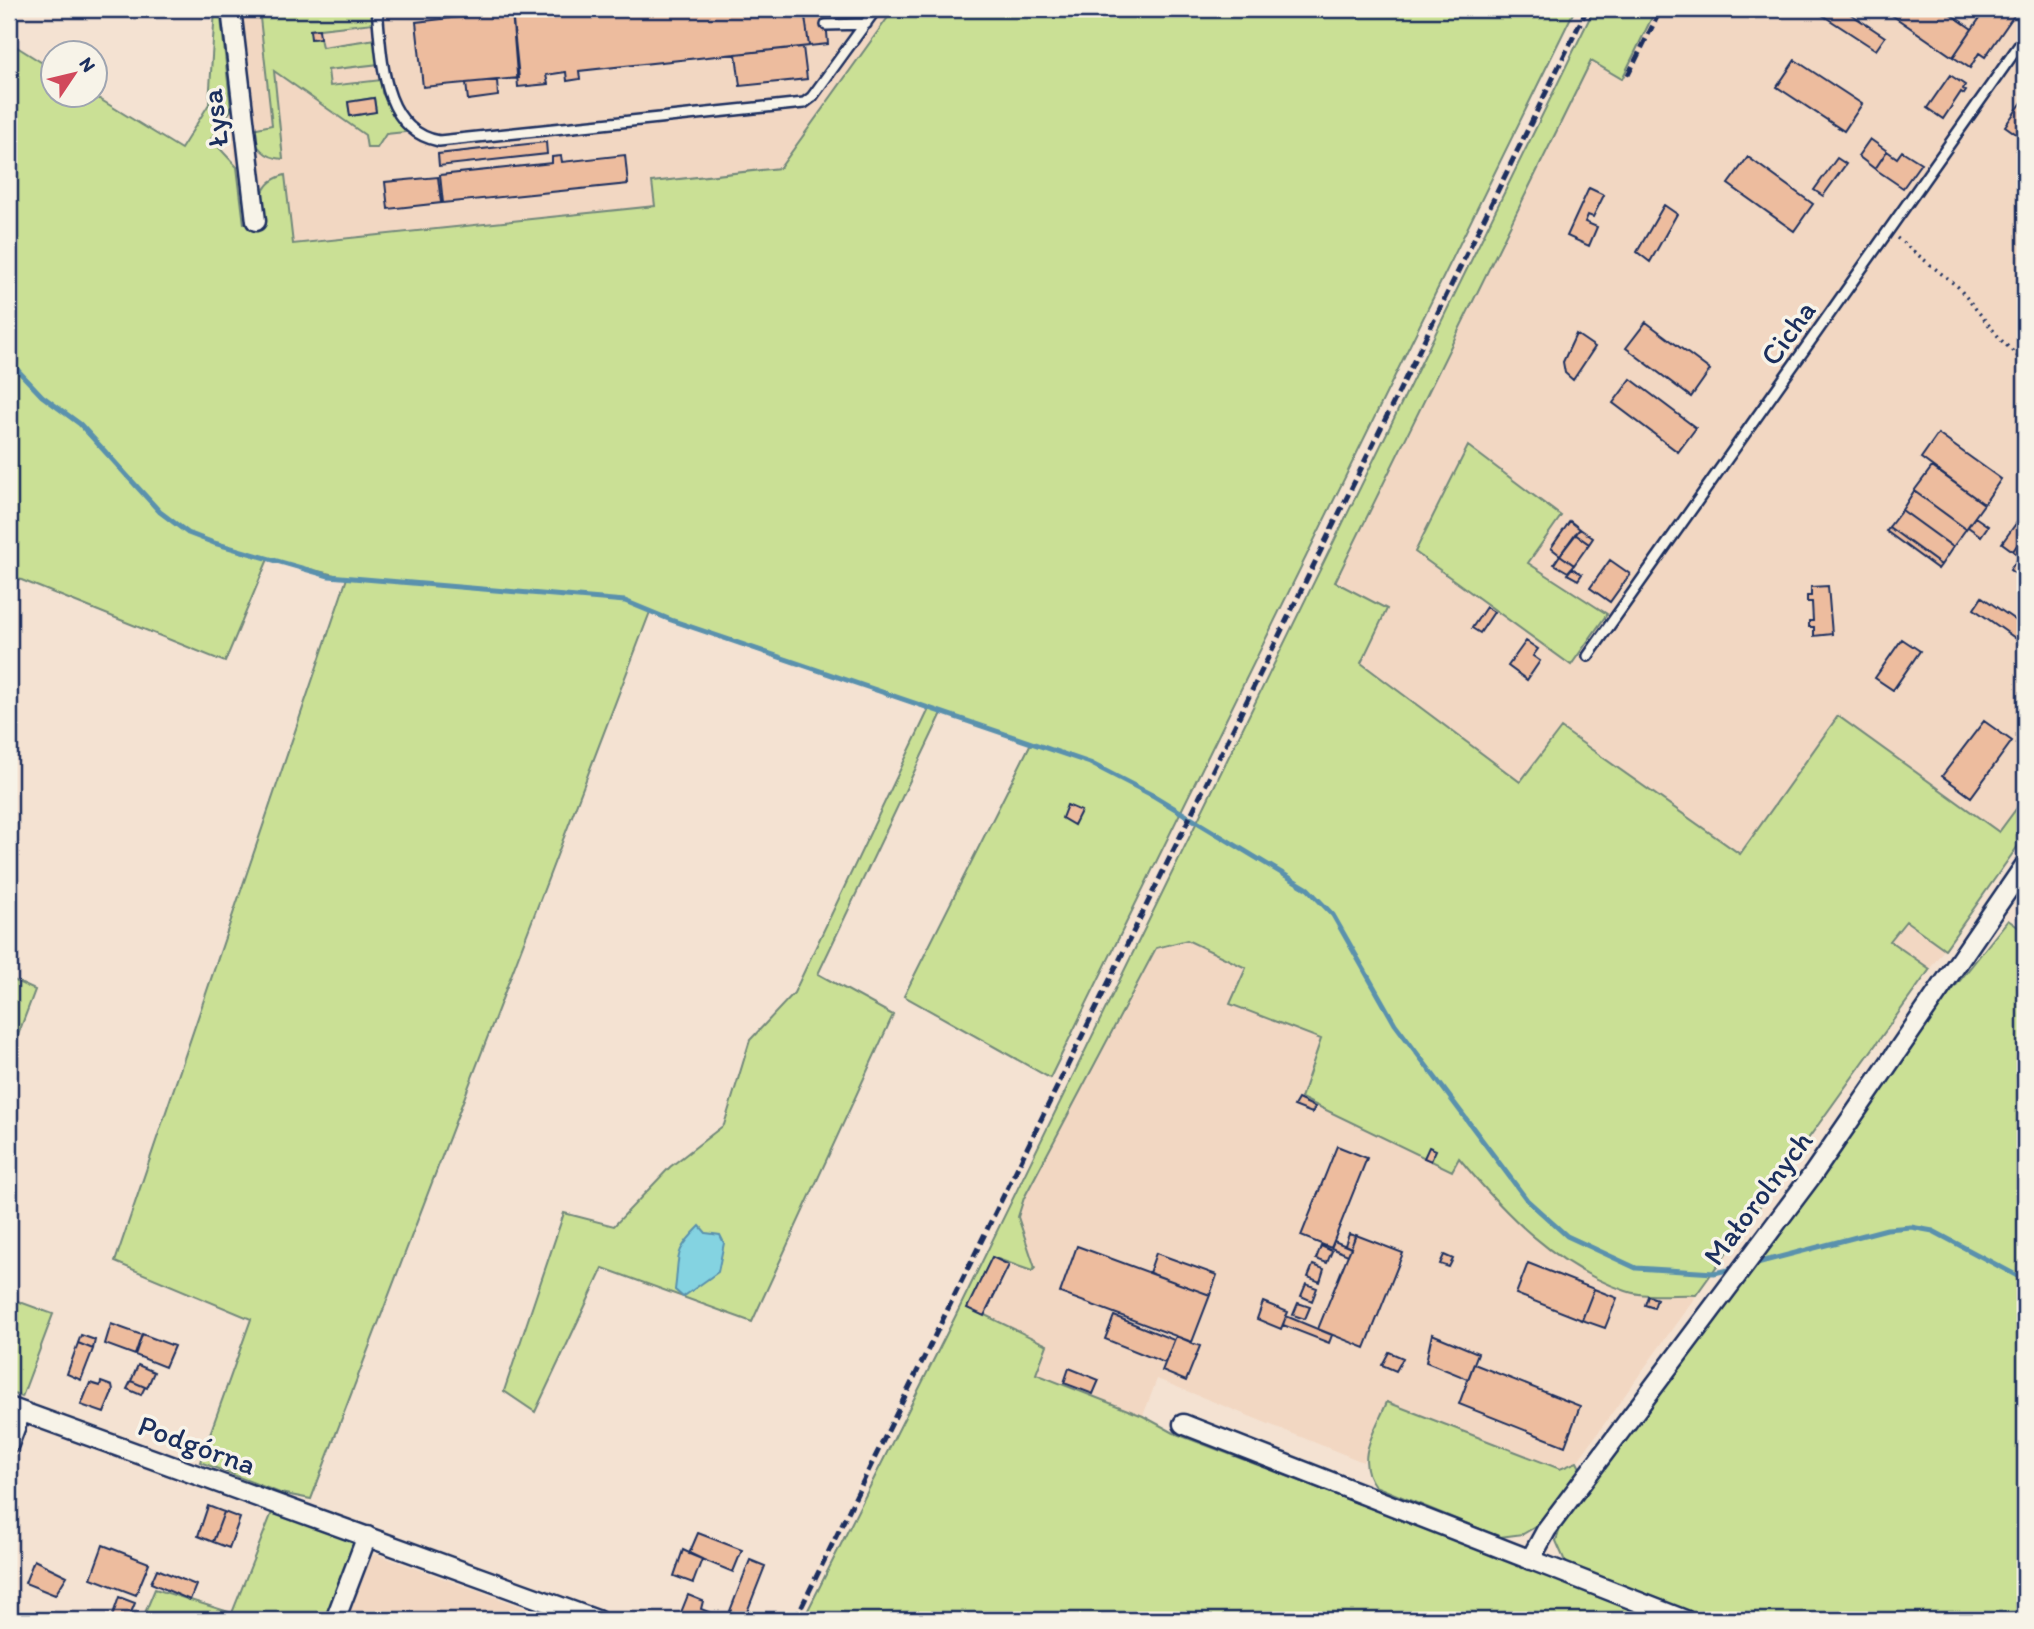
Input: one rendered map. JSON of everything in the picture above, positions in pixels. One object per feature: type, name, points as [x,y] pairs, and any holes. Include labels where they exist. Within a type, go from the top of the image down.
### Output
[{"type":"street","name":"Łysa","points":[[231,9],[256,221]]},
{"type":"street","name":"Małorolnych","points":[[1530,1560],[1547,1530],[1813,1174],[2025,865]]},
{"type":"street","points":[[9,1444],[15,1409]]},
{"type":"street","name":"Podgórna","points":[[15,1409],[597,1620]]},
{"type":"street","points":[[1183,1424],[1685,1620]]},
{"type":"street","points":[[335,1620],[367,1536]]},
{"type":"lane","points":[[377,9],[389,94],[411,127],[437,141],[804,103],[812,97],[876,9]]},
{"type":"lane","points":[[826,25],[866,24]]},
{"type":"lane","name":"Cicha","points":[[1588,656],[1890,232],[2025,37]]},
{"type":"path","points":[[1890,232],[1958,287],[2002,341],[2025,363]]},
{"type":"shaded area","points":[[220,9],[894,9],[780,168],[653,181],[655,206],[244,249]]},
{"type":"shaded area","points":[[1594,9],[2025,9],[2025,836],[1577,1462],[1560,1469],[1387,1402],[1363,1462],[1157,1379],[1143,1416],[1036,1374],[958,1319]]},
{"type":"shaded area","points":[[376,1554],[536,1612],[533,1620],[343,1620],[366,1558]]},
{"type":"green space","points":[[215,9],[220,9],[231,110],[211,139],[237,167],[244,224],[262,222],[263,192],[270,182],[285,175],[293,244],[655,206],[652,182],[780,168],[894,9],[1575,9],[1050,1078],[904,996],[1031,743],[942,713],[818,974],[893,1015],[752,1322],[603,1268],[535,1412],[504,1391],[564,1213],[614,1226],[670,1167],[724,1125],[750,1040],[794,993],[929,709],[650,612],[311,1499],[280,1493],[200,1462],[251,1319],[115,1262],[347,578],[268,559],[225,662],[9,575],[9,42],[38,60],[38,108],[108,108],[108,104],[181,149],[209,104]]},
{"type":"green space","points":[[259,9],[370,9],[374,23],[311,30],[311,39],[320,38],[322,47],[376,39],[379,64],[328,70],[330,86],[381,80],[382,93],[406,132],[386,134],[377,148],[367,148],[365,135],[274,71],[283,159],[266,154],[253,135],[252,129],[272,125]],"holes":[[[374,98],[376,112],[350,116],[348,102]]]},
{"type":"green space","points":[[1594,9],[1656,9],[1622,79],[1591,61],[1335,582],[1387,609],[1361,663],[1520,782],[1561,728],[1740,854],[1838,716],[1999,832],[2025,797],[2025,836],[1945,949],[1906,921],[1890,941],[1930,969],[1696,1295],[1642,1294],[1601,1281],[1554,1253],[1533,1236],[1494,1199],[1459,1158],[1452,1171],[1301,1098],[1321,1039],[1230,1004],[1246,968],[1187,940],[1156,948],[1024,1198],[1018,1217],[1035,1268],[1032,1271],[992,1257],[968,1307],[1047,1345],[1036,1374],[1143,1416],[1174,1433],[1664,1620],[803,1620],[955,1317]]},
{"type":"green space","points":[[1468,446],[1561,516],[1528,563],[1607,614],[1571,665],[1415,552]]},
{"type":"green space","points":[[2008,920],[2025,932],[2025,1620],[1710,1620],[1572,1569],[1556,1541],[1562,1522],[1889,1070]]},
{"type":"green space","points":[[9,978],[35,990],[9,1059]]},
{"type":"green space","points":[[9,1298],[53,1314],[22,1397],[9,1392]]},
{"type":"green space","points":[[1387,1402],[1560,1469],[1577,1462],[1581,1470],[1540,1524],[1523,1534],[1500,1537],[1375,1486],[1366,1466],[1366,1455],[1372,1434]]},
{"type":"green space","points":[[273,1510],[358,1542],[327,1620],[142,1620],[155,1589],[232,1613]]},
{"type":"water","points":[[700,1226],[706,1233],[720,1235],[724,1243],[718,1272],[683,1297],[675,1290],[679,1255],[685,1243]]},
{"type":"building","points":[[804,9],[809,46],[579,71],[580,79],[567,81],[566,72],[546,75],[548,84],[518,87],[512,11]]},
{"type":"building","points":[[804,9],[825,9],[828,44],[809,46]]},
{"type":"building","points":[[1813,9],[1843,9],[1885,37],[1876,50]]},
{"type":"building","points":[[1883,9],[1943,9],[1972,29],[1953,57]]},
{"type":"building","points":[[1986,9],[2008,9],[2015,14],[1985,57],[1979,53],[1970,68],[1953,57]]},
{"type":"building","points":[[512,11],[519,78],[423,87],[416,22]]},
{"type":"building","points":[[319,29],[320,38],[311,39],[310,30]]},
{"type":"building","points":[[803,47],[807,79],[740,86],[736,54]]},
{"type":"building","points":[[1795,60],[1862,104],[1844,131],[1777,87]]},
{"type":"building","points":[[1950,75],[1965,85],[1963,89],[1966,91],[1964,94],[1961,92],[1943,119],[1927,108]]},
{"type":"building","points":[[497,80],[498,96],[468,100],[466,83]]},
{"type":"building","points":[[374,98],[376,112],[350,116],[348,102]]},
{"type":"building","points":[[2025,98],[2025,140],[2005,126]]},
{"type":"building","points":[[1870,139],[1887,151],[1875,169],[1858,156]]},
{"type":"building","points":[[546,142],[547,154],[439,166],[438,154]]},
{"type":"building","points":[[1887,151],[1897,158],[1902,151],[1921,163],[1903,188],[1875,169]]},
{"type":"building","points":[[625,155],[628,184],[443,203],[440,175],[552,163],[552,157],[561,156],[562,162]]},
{"type":"building","points":[[1748,157],[1813,204],[1794,231],[1728,184]]},
{"type":"building","points":[[1837,158],[1846,164],[1823,196],[1814,190]]},
{"type":"building","points":[[438,177],[441,203],[388,209],[385,182]]},
{"type":"building","points":[[1589,188],[1604,195],[1593,217],[1588,215],[1585,222],[1597,227],[1589,246],[1567,236]]},
{"type":"building","points":[[1664,205],[1677,214],[1650,262],[1637,252]]},
{"type":"building","points":[[1646,322],[1710,370],[1691,397],[1626,348]]},
{"type":"building","points":[[1576,334],[1595,347],[1573,380],[1565,373],[1563,362]]},
{"type":"building","points":[[1631,379],[1696,428],[1678,452],[1613,403]]},
{"type":"building","points":[[1938,434],[2001,479],[1984,504],[1921,458]]},
{"type":"building","points":[[1932,467],[1984,504],[1966,529],[1914,491]]},
{"type":"building","points":[[1914,491],[1966,529],[1953,547],[1902,510]]},
{"type":"building","points":[[1902,510],[1953,547],[1941,565],[1889,527]]},
{"type":"building","points":[[2025,511],[2025,533],[2013,551],[2002,543]]},
{"type":"building","points":[[1975,517],[1988,526],[1981,536],[1968,527]]},
{"type":"building","points":[[1570,521],[1580,529],[1560,555],[1551,548]]},
{"type":"building","points":[[1889,527],[1941,565],[1938,569],[1886,531]]},
{"type":"building","points":[[1580,529],[1593,538],[1589,544],[1575,534]]},
{"type":"building","points":[[2025,533],[2025,561],[2013,551]]},
{"type":"building","points":[[1575,534],[1589,544],[1574,565],[1560,555]]},
{"type":"building","points":[[1560,555],[1574,565],[1568,572],[1554,564]]},
{"type":"building","points":[[2019,557],[2025,561],[2025,581],[2010,570]]},
{"type":"building","points":[[1610,560],[1630,574],[1610,602],[1590,588]]},
{"type":"building","points":[[1572,568],[1582,574],[1578,580],[1567,574]]},
{"type":"building","points":[[1828,586],[1832,634],[1814,636],[1814,627],[1809,627],[1809,621],[1813,621],[1812,602],[1807,602],[1807,596],[1811,596],[1811,587]]},
{"type":"building","points":[[1982,597],[2025,627],[2025,645],[1974,609]]},
{"type":"building","points":[[1486,607],[1494,612],[1480,633],[1472,628]]},
{"type":"building","points":[[1902,639],[1920,651],[1893,690],[1875,678]]},
{"type":"building","points":[[1526,641],[1538,649],[1533,656],[1540,661],[1527,680],[1508,666]]},
{"type":"building","points":[[1984,721],[2012,741],[1971,797],[1942,776]]},
{"type":"building","points":[[1067,805],[1081,811],[1074,825],[1062,818]]},
{"type":"building","points":[[1298,1099],[1315,1107],[1312,1113],[1294,1106]]},
{"type":"building","points":[[1337,1146],[1367,1158],[1331,1248],[1301,1236]]},
{"type":"building","points":[[1429,1147],[1436,1150],[1431,1161],[1424,1158]]},
{"type":"building","points":[[1349,1234],[1355,1236],[1351,1248],[1345,1245]]},
{"type":"building","points":[[1356,1235],[1403,1253],[1365,1348],[1318,1329]]},
{"type":"building","points":[[1334,1241],[1351,1248],[1348,1255],[1331,1248]]},
{"type":"building","points":[[1077,1246],[1210,1295],[1192,1342],[1060,1293]]},
{"type":"building","points":[[1321,1246],[1332,1251],[1327,1263],[1316,1259]]},
{"type":"building","points":[[1156,1253],[1217,1275],[1210,1295],[1149,1273]]},
{"type":"building","points":[[1444,1255],[1453,1259],[1449,1267],[1440,1264]]},
{"type":"building","points":[[992,1257],[1009,1265],[984,1316],[967,1308]]},
{"type":"building","points":[[1528,1263],[1594,1289],[1582,1320],[1516,1294]]},
{"type":"building","points":[[1313,1265],[1324,1269],[1320,1282],[1308,1277]]},
{"type":"building","points":[[1306,1284],[1317,1288],[1312,1301],[1301,1296]]},
{"type":"building","points":[[1594,1289],[1617,1298],[1605,1328],[1582,1320]]},
{"type":"building","points":[[1648,1296],[1657,1299],[1654,1308],[1645,1305]]},
{"type":"building","points":[[1263,1302],[1288,1312],[1281,1329],[1257,1319]]},
{"type":"building","points":[[1298,1303],[1310,1307],[1305,1319],[1293,1315]]},
{"type":"building","points":[[1114,1316],[1174,1340],[1165,1363],[1105,1339]]},
{"type":"building","points":[[1286,1316],[1332,1335],[1329,1343],[1283,1325]]},
{"type":"building","points":[[111,1324],[142,1335],[135,1355],[105,1344]]},
{"type":"building","points":[[142,1334],[174,1346],[165,1367],[135,1355]]},
{"type":"building","points":[[1432,1334],[1478,1353],[1468,1379],[1426,1362]]},
{"type":"building","points":[[81,1335],[95,1340],[93,1349],[78,1343]]},
{"type":"building","points":[[1176,1336],[1200,1346],[1186,1381],[1162,1371]]},
{"type":"building","points":[[78,1343],[93,1349],[81,1380],[67,1374]]},
{"type":"building","points":[[1389,1352],[1403,1358],[1396,1371],[1382,1365]]},
{"type":"building","points":[[1474,1364],[1580,1406],[1565,1446],[1459,1404]]},
{"type":"building","points":[[138,1365],[154,1372],[147,1388],[131,1381]]},
{"type":"building","points":[[1069,1368],[1099,1380],[1093,1394],[1064,1383]]},
{"type":"building","points":[[131,1381],[145,1387],[141,1395],[127,1389]]},
{"type":"building","points":[[101,1382],[112,1386],[113,1391],[104,1413],[81,1405],[90,1383],[100,1386]]},
{"type":"building","points":[[208,1506],[224,1512],[213,1542],[198,1536]]},
{"type":"building","points":[[224,1512],[240,1518],[229,1548],[213,1542]]},
{"type":"building","points":[[698,1533],[742,1550],[733,1572],[689,1554]]},
{"type":"building","points":[[103,1545],[149,1563],[136,1595],[91,1578]]},
{"type":"building","points":[[683,1550],[702,1559],[693,1583],[674,1576]]},
{"type":"building","points":[[34,1560],[67,1576],[55,1595],[25,1583]]},
{"type":"building","points":[[750,1560],[765,1566],[745,1617],[730,1611]]},
{"type":"building","points":[[157,1569],[196,1585],[190,1600],[151,1583]]},
{"type":"building","points":[[688,1595],[703,1601],[701,1609],[714,1614],[711,1620],[678,1620]]},
{"type":"building","points":[[119,1597],[135,1603],[128,1620],[111,1620]]},
{"type":"waterway","points":[[9,361],[42,396],[80,424],[160,512],[188,533],[214,543],[329,576],[625,601],[671,620],[1090,763],[1154,796],[1308,889],[1333,915],[1395,1024],[1527,1200],[1567,1236],[1636,1268],[1714,1273],[1737,1268]]},
{"type":"waterway","points":[[1753,1264],[1887,1229],[1911,1227],[1933,1231],[2025,1280]]},
{"type":"railway","points":[[795,1620],[1587,9]]},
{"type":"railway","points":[[1628,75],[1661,9]]}]
